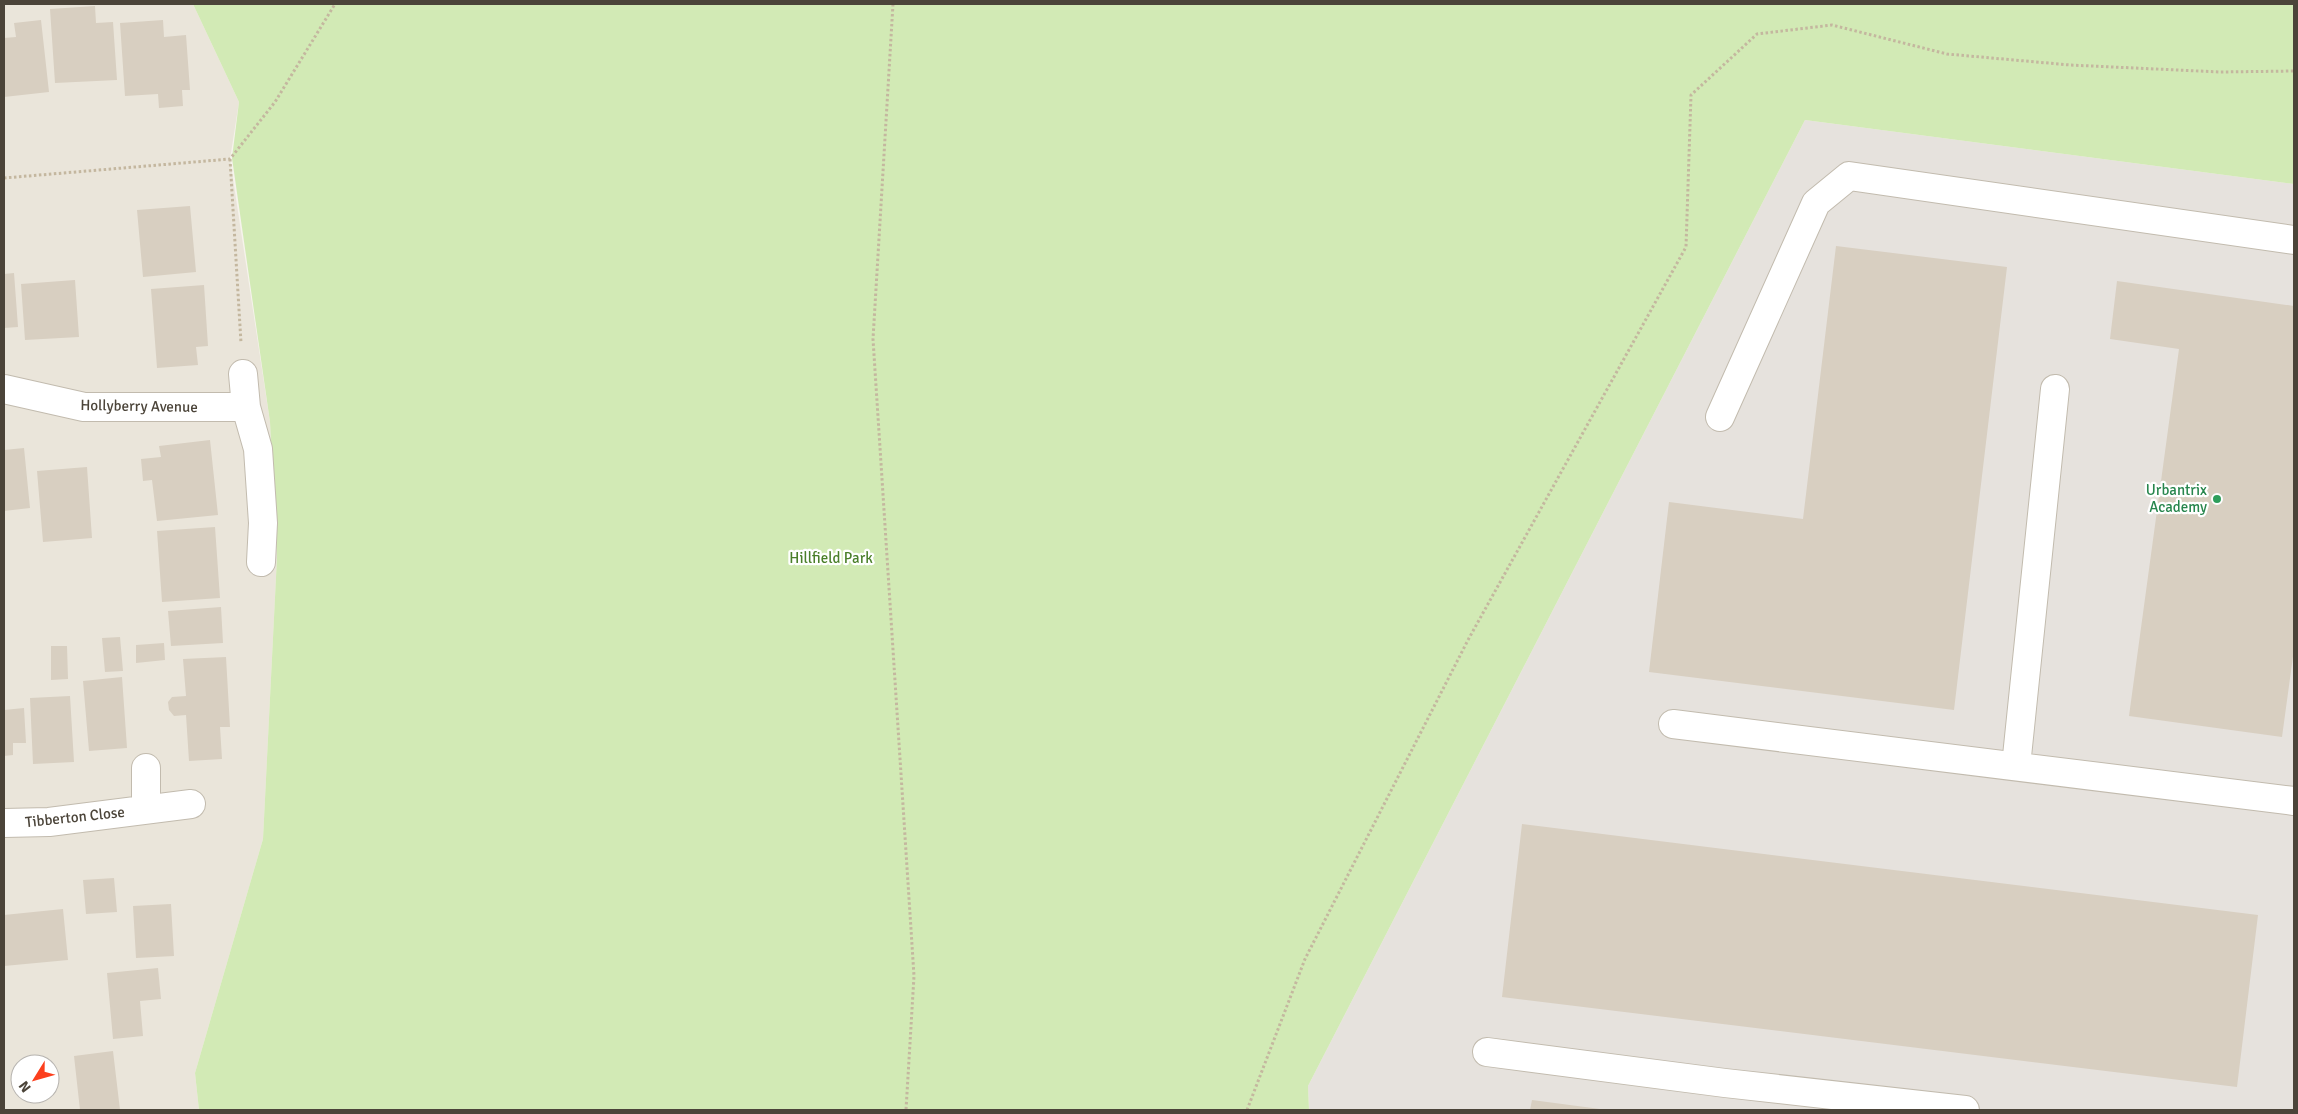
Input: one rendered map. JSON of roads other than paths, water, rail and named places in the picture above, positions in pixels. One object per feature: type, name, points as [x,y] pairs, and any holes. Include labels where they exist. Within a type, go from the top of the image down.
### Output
[{"type":"street","points":[[1720,417],[1816,203],[1848,176],[2294,240]]},
{"type":"street","points":[[243,374],[246,407],[258,448],[263,523],[261,562]]},
{"type":"street","points":[[2016,766],[2055,389]]},
{"type":"street","name":"Hollyberry Avenue","points":[[4,390],[84,407],[246,407]]},
{"type":"street","points":[[1673,724],[2294,801]]},
{"type":"street","name":"Tibberton Close","points":[[146,768],[146,809]]},
{"type":"street","name":"Tibberton Close","points":[[4,823],[48,822],[191,804]]},
{"type":"street","points":[[1487,1052],[1725,1083],[1965,1110]]},
{"type":"place","name":"Urbantrix Academy","points":[[2217,499]]},
{"type":"park label","name":"Hillfield Park","points":[[831,558]]}]
